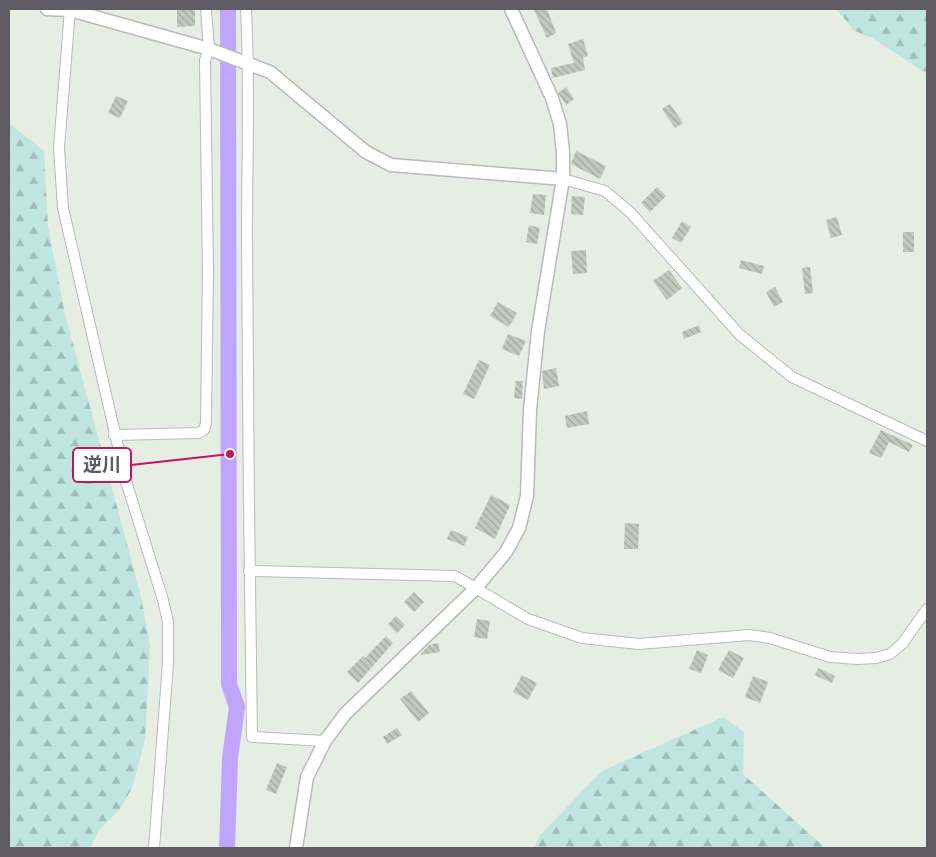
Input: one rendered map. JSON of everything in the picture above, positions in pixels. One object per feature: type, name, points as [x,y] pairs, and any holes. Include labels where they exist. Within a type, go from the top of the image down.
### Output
[{"type":"street","points":[[48,9],[70,9],[209,49],[270,72],[366,152],[391,164],[563,179],[606,191],[630,212],[739,334],[792,377],[927,442]]},
{"type":"street","points":[[70,9],[59,148],[63,208],[71,250],[103,375],[114,435],[168,622],[168,663],[154,848]]},
{"type":"street","points":[[114,435],[198,433],[204,430],[206,423],[208,271],[205,60],[209,49],[206,9]]},
{"type":"street","points":[[246,9],[249,64],[246,164],[252,737],[325,741]]},
{"type":"street","points":[[296,848],[307,777],[325,741],[345,714],[475,589],[506,552],[519,528],[527,496],[530,410],[538,331],[563,179],[560,124],[552,98],[511,9]]},
{"type":"street","points":[[249,571],[455,576],[528,619],[563,633],[592,640],[639,644],[749,635],[770,638],[830,657],[858,659],[876,658],[890,654],[902,644],[927,608]]},
{"type":"green space","points":[[837,9],[927,9],[927,74],[872,38],[853,30]]},
{"type":"green space","points":[[9,123],[44,151],[48,227],[65,314],[141,596],[150,646],[145,740],[132,788],[120,809],[99,830],[90,848],[9,848]]},
{"type":"green space","points":[[723,717],[744,732],[743,774],[825,848],[534,848],[540,835],[602,771]]},
{"type":"building","points":[[195,9],[195,26],[177,27],[177,10]]},
{"type":"building","points":[[547,9],[556,33],[547,38],[534,10]]},
{"type":"building","points":[[583,39],[588,56],[583,57],[585,70],[553,78],[551,68],[574,63],[568,44]]},
{"type":"building","points":[[566,87],[574,99],[566,105],[558,93]]},
{"type":"building","points":[[116,96],[128,101],[120,118],[108,113]]},
{"type":"building","points":[[670,104],[683,123],[675,128],[662,109]]},
{"type":"building","points":[[576,151],[606,166],[600,179],[571,164]]},
{"type":"building","points":[[657,187],[666,196],[650,212],[641,203]]},
{"type":"building","points":[[533,194],[546,195],[544,215],[530,213]]},
{"type":"building","points":[[572,196],[585,197],[583,215],[571,214]]},
{"type":"building","points":[[837,217],[842,235],[831,238],[826,220]]},
{"type":"building","points":[[682,221],[691,227],[681,243],[672,238]]},
{"type":"building","points":[[529,225],[540,228],[537,244],[526,242]]},
{"type":"building","points":[[903,232],[914,232],[914,252],[903,252]]},
{"type":"building","points":[[586,250],[587,273],[573,274],[571,251]]},
{"type":"building","points":[[741,260],[764,266],[762,274],[739,268]]},
{"type":"building","points":[[810,267],[813,293],[805,294],[802,268]]},
{"type":"building","points":[[669,270],[682,288],[667,300],[653,281]]},
{"type":"building","points":[[775,287],[783,302],[774,307],[766,292]]},
{"type":"building","points":[[498,302],[517,313],[509,327],[490,316]]},
{"type":"building","points":[[699,325],[701,332],[684,339],[682,332]]},
{"type":"building","points":[[508,334],[526,341],[519,356],[502,349]]},
{"type":"building","points":[[479,360],[490,365],[474,399],[463,394]]},
{"type":"building","points":[[556,368],[559,386],[544,389],[542,371]]},
{"type":"building","points":[[516,381],[523,381],[522,399],[514,398]]},
{"type":"building","points":[[587,411],[589,424],[567,428],[565,416]]},
{"type":"building","points":[[881,430],[913,445],[909,452],[889,442],[881,458],[869,453]]},
{"type":"building","points":[[491,495],[510,505],[495,539],[475,528]]},
{"type":"building","points":[[625,523],[639,524],[638,549],[624,549]]},
{"type":"building","points":[[451,530],[468,537],[464,546],[447,539]]},
{"type":"building","points":[[414,592],[424,602],[414,612],[404,602]]},
{"type":"building","points":[[396,616],[405,625],[397,633],[388,624]]},
{"type":"building","points":[[477,619],[490,621],[487,639],[474,637]]},
{"type":"building","points":[[386,636],[393,643],[358,683],[347,672],[363,656],[365,658]]},
{"type":"building","points":[[438,643],[440,652],[420,655],[429,645]]},
{"type":"building","points":[[697,650],[708,655],[701,673],[689,669]]},
{"type":"building","points":[[729,650],[744,658],[733,678],[718,670]]},
{"type":"building","points":[[818,668],[835,676],[832,683],[815,675]]},
{"type":"building","points":[[522,675],[537,683],[528,700],[513,692]]},
{"type":"building","points":[[753,676],[768,682],[760,703],[745,697]]},
{"type":"building","points":[[411,691],[429,713],[418,722],[400,699]]},
{"type":"building","points":[[397,728],[402,735],[387,744],[383,737]]},
{"type":"building","points":[[277,763],[287,767],[276,794],[266,790]]},
{"type":"waterway","points":[[227,848],[230,758],[237,707],[229,684],[228,9]]},
{"type":"place","name":"逆川","points":[[230,454]]}]
